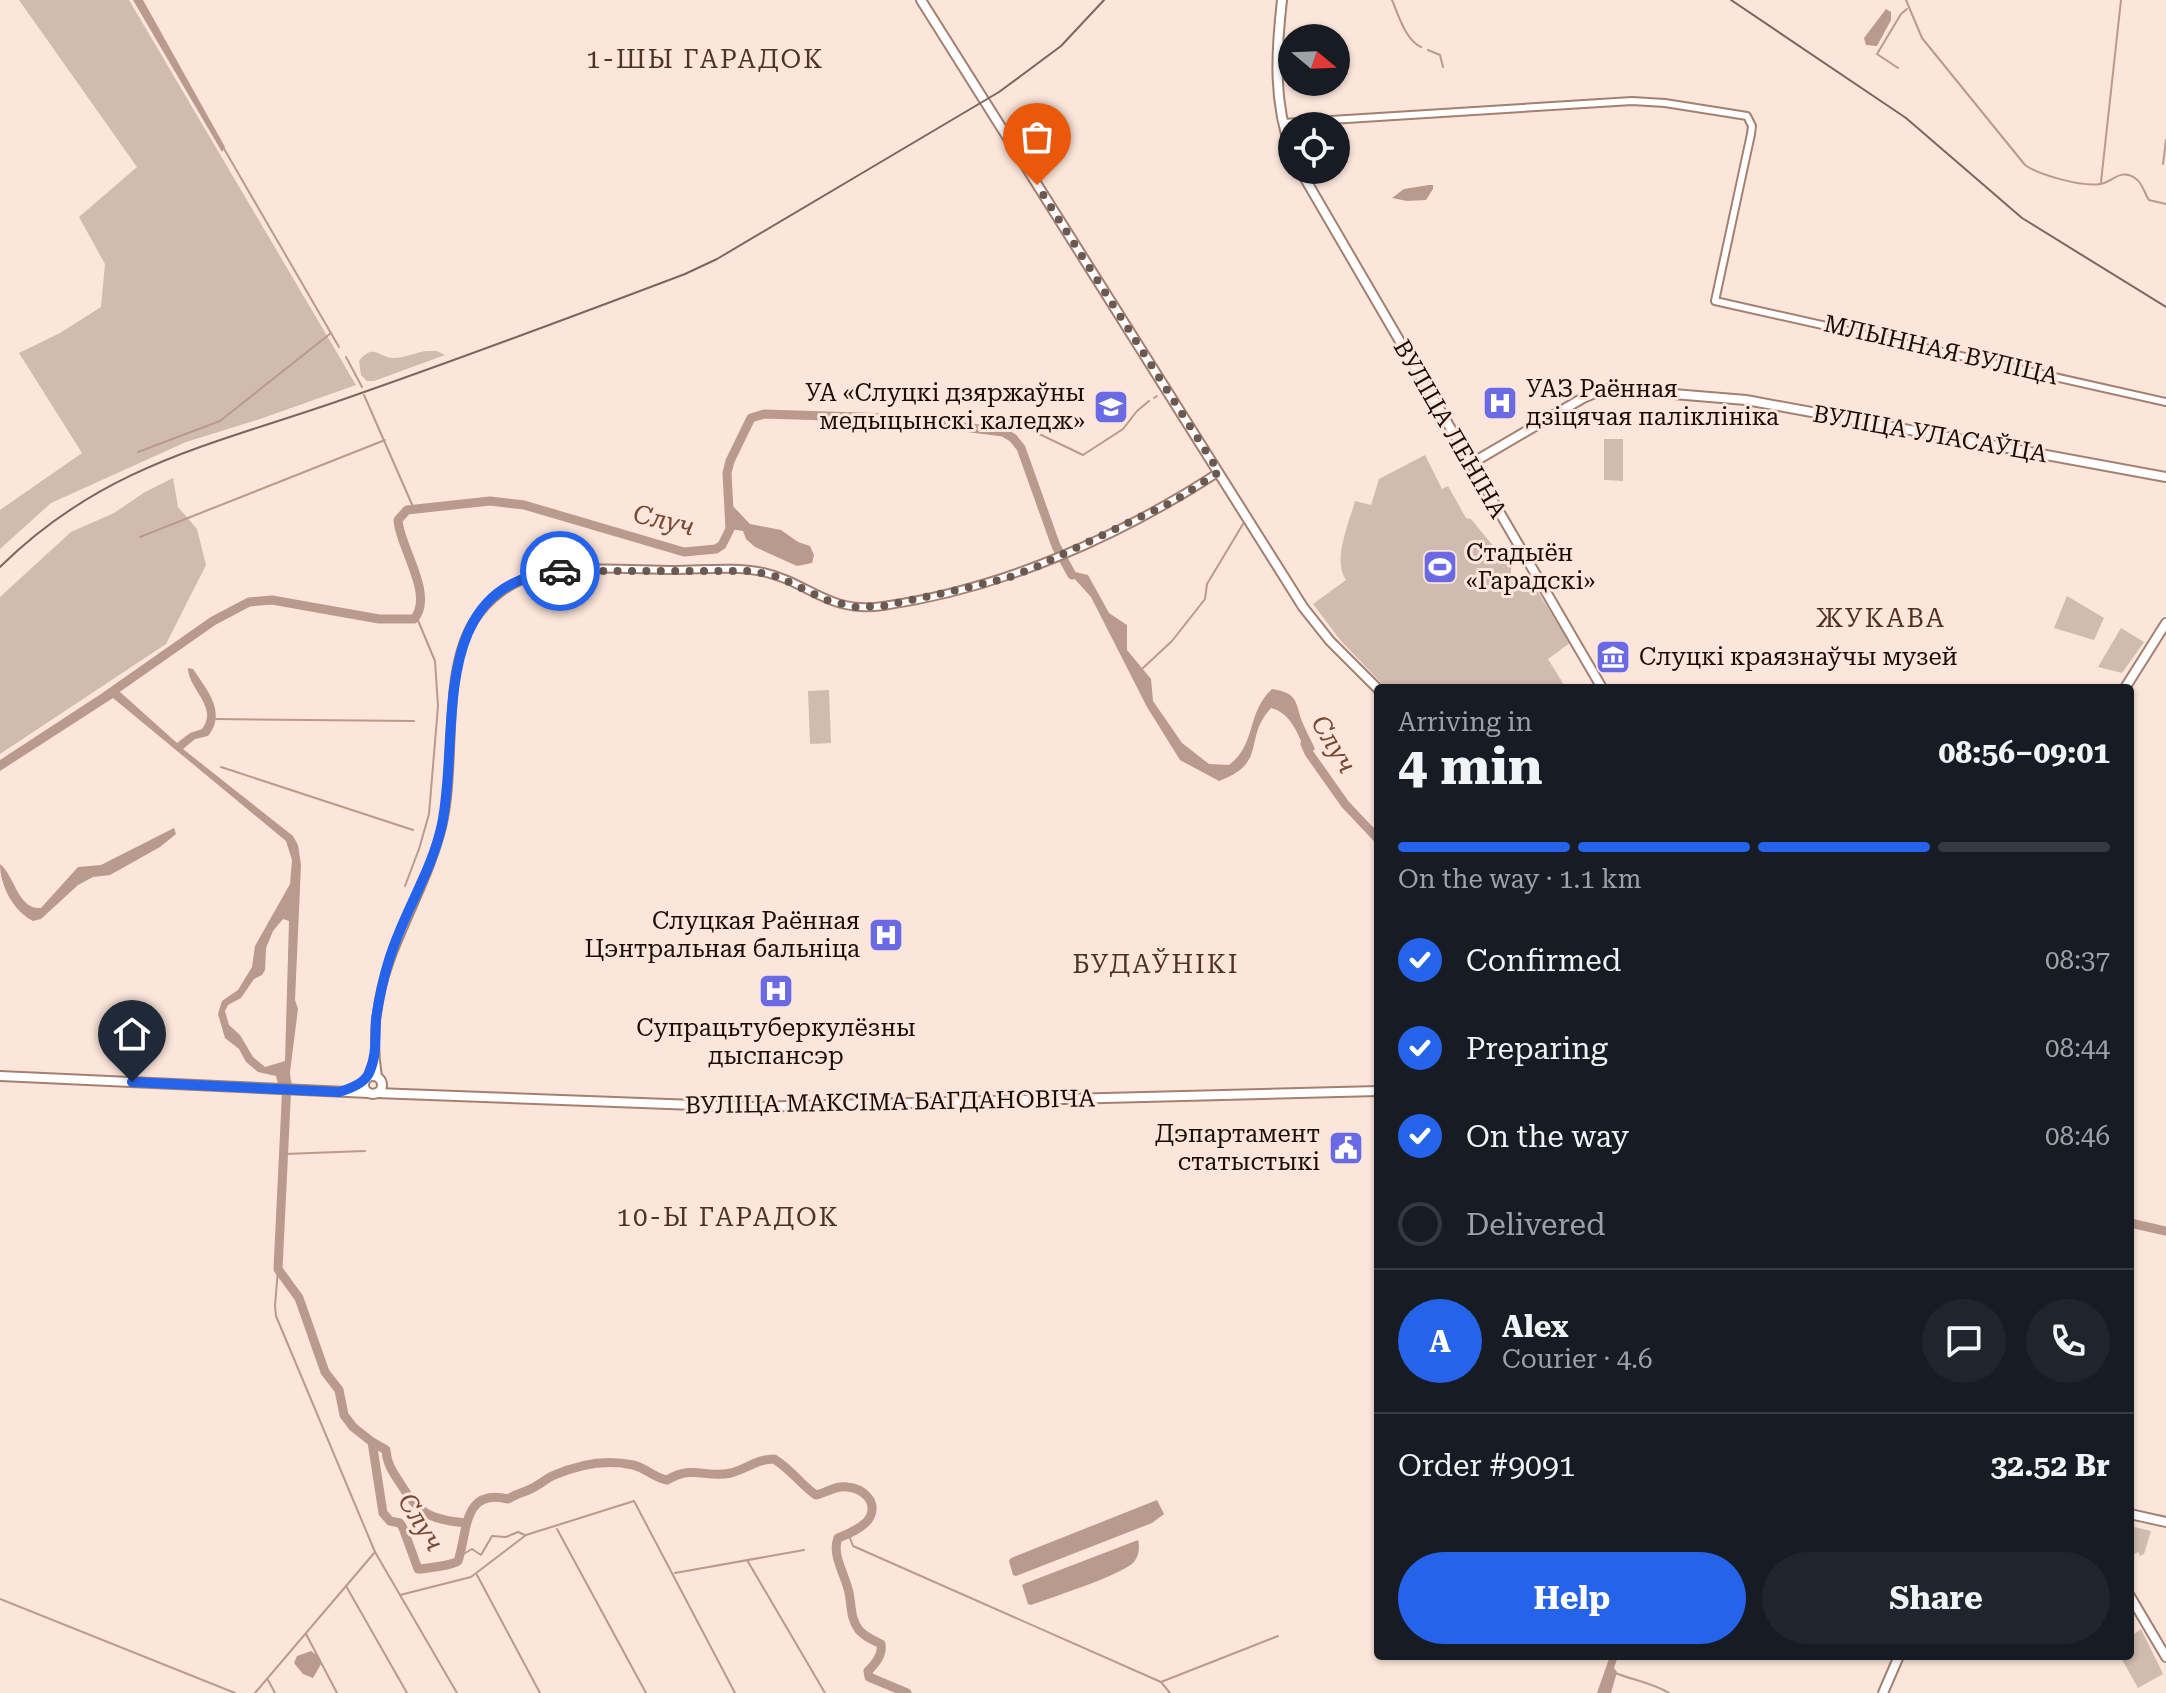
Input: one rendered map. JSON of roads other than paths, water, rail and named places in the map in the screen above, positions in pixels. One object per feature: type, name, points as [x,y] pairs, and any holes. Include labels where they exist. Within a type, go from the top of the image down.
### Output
[{"type":"main road","points":[[921,0],[1317,625],[1374,685]]},
{"type":"main road","points":[[1281,112],[1276,77],[1282,0]]},
{"type":"main road","name":"ВУЛІЦА ЛЕНІНА","points":[[1308,184],[1600,684]]},
{"type":"main road","name":"ВУЛІЦА УЛАСАЎЦА","points":[[1472,463],[1583,398],[1613,389],[1746,400],[2166,477]]},
{"type":"main road","points":[[2128,684],[2166,623]]},
{"type":"main road","name":"ВУЛІЦА МАКСІМА БАГДАНОВІЧА","points":[[0,1076],[748,1107],[1374,1091]]},
{"type":"main road","points":[[339,1092],[367,1077],[380,1079],[381,1089],[372,1093],[364,1086],[367,1077]]},
{"type":"main road","name":"ВУЛІЦА МАКСІМА БАГДАНОВІЧА","points":[[380,1079],[403,1095]]},
{"type":"main road","points":[[2134,1515],[2166,1522]]},
{"type":"main road","points":[[2134,1603],[2166,1657]]},
{"type":"main road","points":[[1883,1693],[1897,1660]]},
{"type":"street","name":"МЛЫННАЯ ВУЛІЦА","points":[[1350,119],[1632,101],[1742,115],[1750,119],[1751,134],[1715,301],[2166,402]]},
{"type":"street","points":[[380,1079],[375,1056],[377,1016],[389,961],[442,827],[458,657],[472,624],[482,609],[497,596],[522,580],[553,572],[739,570],[779,577],[834,603],[868,607],[1007,578],[1174,501],[1219,472]]},
{"type":"street","points":[[367,1077],[375,1056]]},
{"type":"waterway","points":[[1392,0],[1407,33],[1421,47]]},
{"type":"waterway","points":[[1906,0],[1922,38],[2025,165],[2050,176],[2083,184],[2100,184],[2121,175],[2130,175],[2140,183],[2149,200],[2166,204]]},
{"type":"waterway","points":[[2101,182],[2121,0]]},
{"type":"waterway","points":[[1898,68],[1877,54],[1907,9]]},
{"type":"waterway","points":[[1428,50],[1440,55],[1443,67]]},
{"type":"waterway","points":[[2163,164],[2166,140]]},
{"type":"waterway","points":[[223,147],[339,347]]},
{"type":"waterway","points":[[138,452],[220,421],[331,333]]},
{"type":"waterway","points":[[346,357],[362,387]]},
{"type":"waterway","points":[[364,395],[414,509]]},
{"type":"waterway","points":[[1003,432],[1008,419],[1083,455],[1123,429],[1149,401]]},
{"type":"waterway","name":"Случ","points":[[106,696],[213,621],[249,602],[272,600],[379,619],[414,619],[419,609],[418,584],[398,520],[407,510],[490,501],[524,505],[684,552],[716,549],[722,545],[730,529],[727,473],[730,461],[751,418],[764,414],[892,418],[1003,432],[1021,448],[1056,546],[1072,575]]},
{"type":"waterway","points":[[140,537],[385,440]]},
{"type":"waterway","points":[[1143,668],[1172,641],[1205,599],[1207,584],[1243,524]]},
{"type":"waterway","points":[[405,886],[429,814],[438,706],[435,661],[417,618]]},
{"type":"waterway","points":[[216,719],[414,721]]},
{"type":"waterway","name":"Случ","points":[[1305,744],[1345,804],[1374,835]]},
{"type":"waterway","points":[[221,767],[413,830]]},
{"type":"waterway","name":"Случ","points":[[287,1082],[278,1269],[299,1298],[325,1372],[339,1390],[344,1415],[372,1442],[383,1513],[390,1521],[400,1523],[418,1569],[458,1561],[470,1515],[482,1500],[493,1497],[508,1499],[571,1469],[592,1464],[623,1463],[638,1466],[667,1480],[693,1472],[731,1473],[774,1459],[816,1495],[847,1487],[863,1492],[870,1500],[872,1511],[868,1521],[838,1538],[836,1551],[856,1626],[864,1635],[881,1644],[880,1656],[868,1671],[869,1677],[907,1693]]},
{"type":"waterway","points":[[284,1154],[365,1151]]},
{"type":"waterway","points":[[2134,1224],[2166,1231]]},
{"type":"waterway","points":[[278,1269],[276,1316],[375,1552],[457,1693]]},
{"type":"waterway","points":[[372,1442],[386,1450],[392,1471],[419,1508],[443,1520],[466,1523]]},
{"type":"waterway","points":[[400,1595],[471,1577],[526,1535],[634,1501],[735,1693]]},
{"type":"waterway","points":[[557,1529],[646,1693]]},
{"type":"waterway","points":[[460,1556],[472,1549],[481,1555],[492,1536],[506,1537],[518,1532],[525,1535]]},
{"type":"waterway","points":[[848,1533],[853,1546],[1161,1682],[1170,1693]]},
{"type":"waterway","points":[[675,1573],[804,1550]]},
{"type":"waterway","points":[[255,1693],[375,1552]]},
{"type":"waterway","points":[[747,1560],[825,1693]]},
{"type":"waterway","points":[[477,1575],[540,1693]]},
{"type":"waterway","points":[[346,1586],[407,1693]]},
{"type":"waterway","points":[[0,1599],[235,1693]]},
{"type":"waterway","points":[[306,1634],[337,1693]]},
{"type":"waterway","points":[[1161,1682],[1278,1636]]},
{"type":"waterway","points":[[1615,1673],[1669,1693]]},
{"type":"waterway","points":[[268,1680],[275,1693]]},
{"type":"railway","points":[[0,567],[80,503],[164,461],[476,352],[685,274],[717,259],[999,92],[1061,46],[1104,0]]},
{"type":"railway","points":[[1731,0],[1906,118],[2022,218],[2166,307]]},
{"type":"place","name":"УАЗ Раённая дзіцячая паліклініка","points":[[1500,403]]},
{"type":"place","name":"УА «Слуцкі дзяржаўны медыцынскі каледж»","points":[[1111,407]]},
{"type":"place","name":"Стадыён «Гарадскі»","points":[[1440,567]]},
{"type":"place","name":"Слуцкі краязнаўчы музей","points":[[1613,657]]},
{"type":"place","name":"Слуцкая Раённая Цэнтральная бальніца","points":[[886,935]]},
{"type":"place","name":"Супрацьтуберкулёзны дыспансэр","points":[[776,991]]},
{"type":"place","name":"Дэпартамент статыстыкі","points":[[1346,1148]]},
{"type":"district","name":"1-ШЫ ГАРАДОК","points":[[705,59]]},
{"type":"district","name":"ЖУКАВА","points":[[1881,618]]},
{"type":"district","name":"БУДАЎНІКІ","points":[[1156,964]]},
{"type":"district","name":"10-Ы ГАРАДОК","points":[[728,1217]]}]
